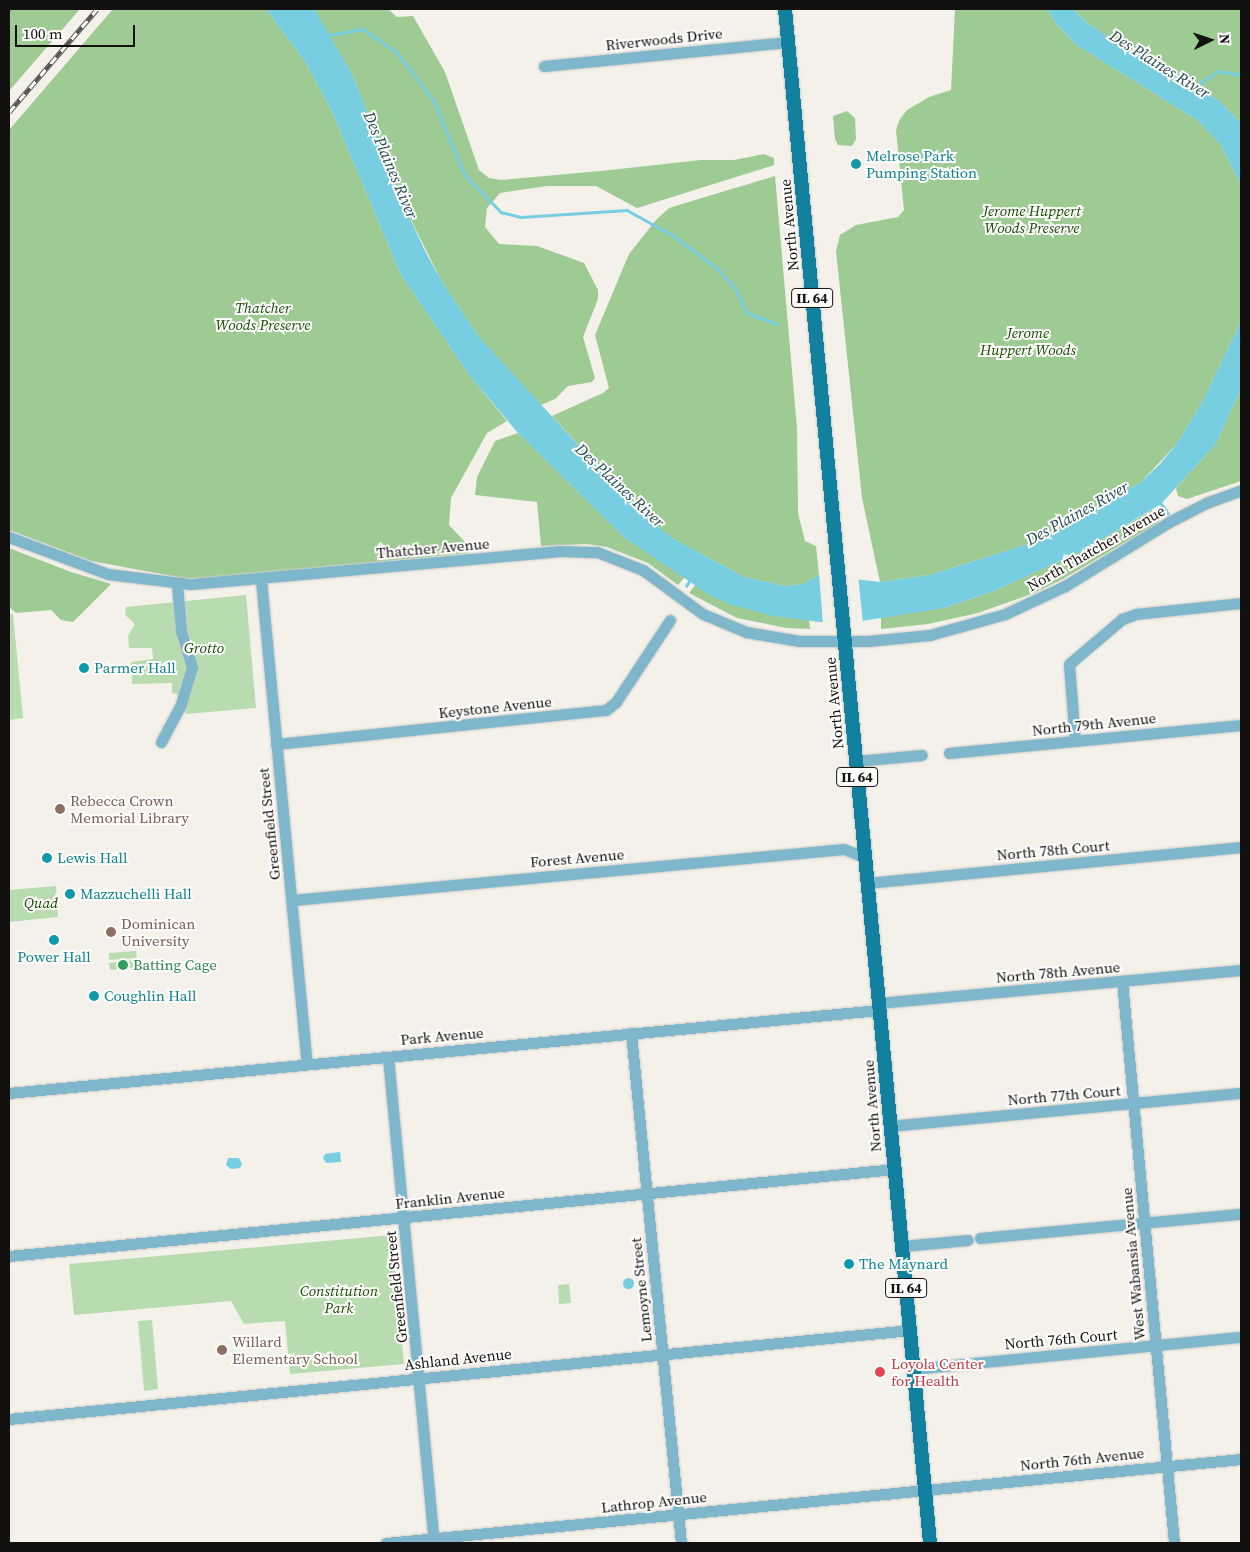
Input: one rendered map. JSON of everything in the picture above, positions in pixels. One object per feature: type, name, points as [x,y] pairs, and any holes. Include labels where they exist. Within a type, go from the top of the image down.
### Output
[{"type":"main road","name":"North Avenue","points":[[785,9],[930,1543]]},
{"type":"street","name":"Riverwoods Drive","points":[[544,66],[788,42]]},
{"type":"street","name":"North Thatcher Avenue","points":[[845,642],[912,638],[1005,614],[1065,586],[1177,518],[1241,490]]},
{"type":"street","name":"Thatcher Avenue","points":[[9,537],[108,574],[177,584],[260,580],[561,551],[590,552],[609,555],[643,570],[690,606],[728,625],[782,639],[845,642]]},
{"type":"street","name":"Greenfield Street","points":[[260,580],[307,1064]]},
{"type":"street","points":[[161,742],[180,707],[192,667],[181,630],[177,584]]},
{"type":"street","points":[[1074,741],[1069,664],[1122,619],[1136,614],[1241,603]]},
{"type":"street","name":"Keystone Avenue","points":[[276,744],[606,710],[616,702],[670,620]]},
{"type":"street","name":"North 79th Avenue","points":[[949,753],[1241,725]]},
{"type":"street","points":[[856,761],[922,755]]},
{"type":"street","name":"North 78th Court","points":[[867,883],[1241,847]]},
{"type":"street","name":"Forest Avenue","points":[[292,900],[844,849],[864,856]]},
{"type":"street","name":"North 78th Avenue","points":[[879,1006],[1241,970]]},
{"type":"street","name":"West Wabansia Avenue","points":[[1122,981],[1174,1543]]},
{"type":"street","name":"Park Avenue","points":[[9,1093],[630,1034],[879,1006]]},
{"type":"street","name":"Lemoyne Street","points":[[630,1034],[681,1543]]},
{"type":"street","name":"Greenfield Street","points":[[388,1057],[434,1541]]},
{"type":"street","name":"North 77th Court","points":[[890,1126],[1241,1093]]},
{"type":"street","name":"Franklin Avenue","points":[[9,1256],[894,1169]]},
{"type":"street","points":[[980,1238],[1241,1214]]},
{"type":"street","points":[[902,1246],[968,1240]]},
{"type":"street","name":"Ashland Avenue","points":[[9,1419],[910,1330]]},
{"type":"street","name":"North 76th Court","points":[[913,1369],[1241,1337]]},
{"type":"street","name":"North 76th Avenue","points":[[925,1490],[1241,1459]]},
{"type":"street","name":"Lathrop Avenue","points":[[386,1543],[434,1541],[925,1490]]},
{"type":"green space","points":[[9,9],[80,9],[9,91]]},
{"type":"green space","name":"Thatcher Woods Preserve","points":[[113,9],[266,9],[306,63],[333,114],[401,275],[470,376],[507,421],[487,433],[451,498],[449,525],[465,542],[469,553],[213,578],[183,578],[91,561],[9,530],[9,130]]},
{"type":"green space","points":[[314,9],[388,9],[397,17],[413,16],[445,72],[479,170],[489,178],[501,180],[701,160],[734,160],[764,154],[774,158],[774,165],[637,208],[596,186],[547,186],[500,193],[487,208],[485,227],[499,244],[537,246],[584,263],[598,290],[598,299],[583,337],[595,378],[592,382],[568,386],[555,399],[541,405],[479,337],[441,280],[406,210],[353,76]]},
{"type":"green space","name":"Jerome Huppert Woods","points":[[955,9],[1047,9],[1054,21],[1075,44],[1197,120],[1221,145],[1241,185],[1241,321],[1203,401],[1176,445],[1141,482],[1041,540],[929,575],[880,582],[862,498],[836,251],[840,235],[856,225],[898,217],[904,210],[896,130],[900,119],[907,110],[929,97],[951,90]]},
{"type":"green space","points":[[1073,9],[1241,9],[1241,123],[1218,100],[1184,77],[1118,44],[1086,22]]},
{"type":"green space","points":[[847,111],[855,118],[856,139],[852,146],[838,145],[835,139],[833,116]]},
{"type":"green space","points":[[775,176],[797,428],[798,513],[805,541],[816,546],[819,575],[803,584],[785,586],[744,577],[672,538],[637,509],[552,416],[603,393],[609,388],[595,335],[629,254],[656,220],[669,208]]},
{"type":"green space","points":[[1241,389],[1241,481],[1187,499],[1178,496],[1176,488],[1215,445]]},
{"type":"green space","points":[[518,433],[625,538],[685,577],[678,585],[648,563],[607,547],[587,544],[541,546],[537,502],[475,495],[477,477],[495,441]]},
{"type":"green space","points":[[1152,510],[1160,522],[1063,579],[1034,593],[978,613],[928,624],[881,629],[881,615],[944,608],[994,591],[1084,550]]},
{"type":"green space","points":[[9,548],[71,572],[111,584],[73,622],[61,620],[51,610],[16,613],[9,607]]},
{"type":"green space","points":[[696,584],[711,596],[773,616],[809,620],[810,629],[786,628],[737,618],[689,593]]},
{"type":"green space","name":"Grotto","points":[[246,595],[256,708],[186,714],[184,696],[172,693],[172,683],[132,684],[131,662],[153,659],[152,648],[129,648],[128,636],[135,624],[125,615],[126,607]]},
{"type":"green space","points":[[13,614],[23,718],[9,720],[9,615]]},
{"type":"green space","name":"Quad","points":[[56,886],[58,917],[9,922],[9,890]]},
{"type":"green space","name":"Batting Cage","points":[[136,951],[137,958],[109,960],[109,953]]},
{"type":"green space","name":"Batting Cage","points":[[137,960],[138,967],[110,970],[109,963]]},
{"type":"green space","name":"Constitution Park","points":[[392,1235],[404,1364],[290,1374],[285,1321],[244,1324],[231,1301],[74,1315],[69,1264]]},
{"type":"green space","points":[[569,1284],[571,1303],[559,1304],[558,1285]]},
{"type":"green space","points":[[152,1320],[158,1389],[144,1391],[138,1321]]},
{"type":"water","points":[[266,9],[315,10],[353,76],[406,210],[425,251],[441,280],[479,337],[637,509],[672,538],[744,577],[785,586],[803,584],[819,575],[880,582],[929,575],[1041,540],[1141,482],[1160,464],[1176,445],[1203,401],[1241,321],[1241,389],[1215,445],[1161,504],[1084,550],[994,591],[944,608],[862,621],[820,622],[773,616],[732,605],[711,596],[625,538],[518,433],[470,376],[401,275],[333,114],[306,63]]},
{"type":"water","points":[[1047,9],[1073,9],[1086,22],[1118,44],[1184,77],[1218,100],[1241,123],[1241,185],[1221,145],[1197,120],[1075,44],[1054,21]]},
{"type":"water","points":[[340,1152],[341,1162],[326,1163],[323,1158],[325,1154]]},
{"type":"water","points":[[228,1158],[239,1158],[242,1164],[240,1168],[231,1169],[226,1165]]},
{"type":"water","points":[[628,1277],[634,1283],[628,1289],[622,1283]]},
{"type":"pier","points":[[819,573],[858,575],[863,623],[823,624]]},
{"type":"waterway","points":[[329,35],[363,29],[397,52],[434,101],[465,175],[501,212],[521,217],[627,210],[674,236],[717,268],[735,287],[747,313],[777,324]]},
{"type":"waterway","name":"Des Plaines River","points":[[1194,87],[1219,71],[1241,75]]},
{"type":"waterway","points":[[1160,502],[1168,513]]},
{"type":"waterway","points":[[686,586],[692,577]]},
{"type":"railway","points":[[9,112],[97,9]]},
{"type":"place","name":"Melrose Park Pumping Station","points":[[856,164]]},
{"type":"place","name":"Parmer Hall","points":[[84,668]]},
{"type":"place","name":"Rebecca Crown Memorial Library","points":[[60,809]]},
{"type":"place","name":"Lewis Hall","points":[[47,858]]},
{"type":"place","name":"Mazzuchelli Hall","points":[[70,894]]},
{"type":"place","name":"Dominican University","points":[[111,932]]},
{"type":"place","name":"Power Hall","points":[[54,940]]},
{"type":"place","name":"Batting Cage","points":[[123,965]]},
{"type":"place","name":"Coughlin Hall","points":[[94,996]]},
{"type":"place","name":"The Maynard","points":[[849,1264]]},
{"type":"place","name":"Willard Elementary School","points":[[222,1350]]},
{"type":"place","name":"Loyola Center for Health","points":[[880,1372]]},
{"type":"park label","name":"Jerome Huppert Woods Preserve","points":[[1032,218]]}]
